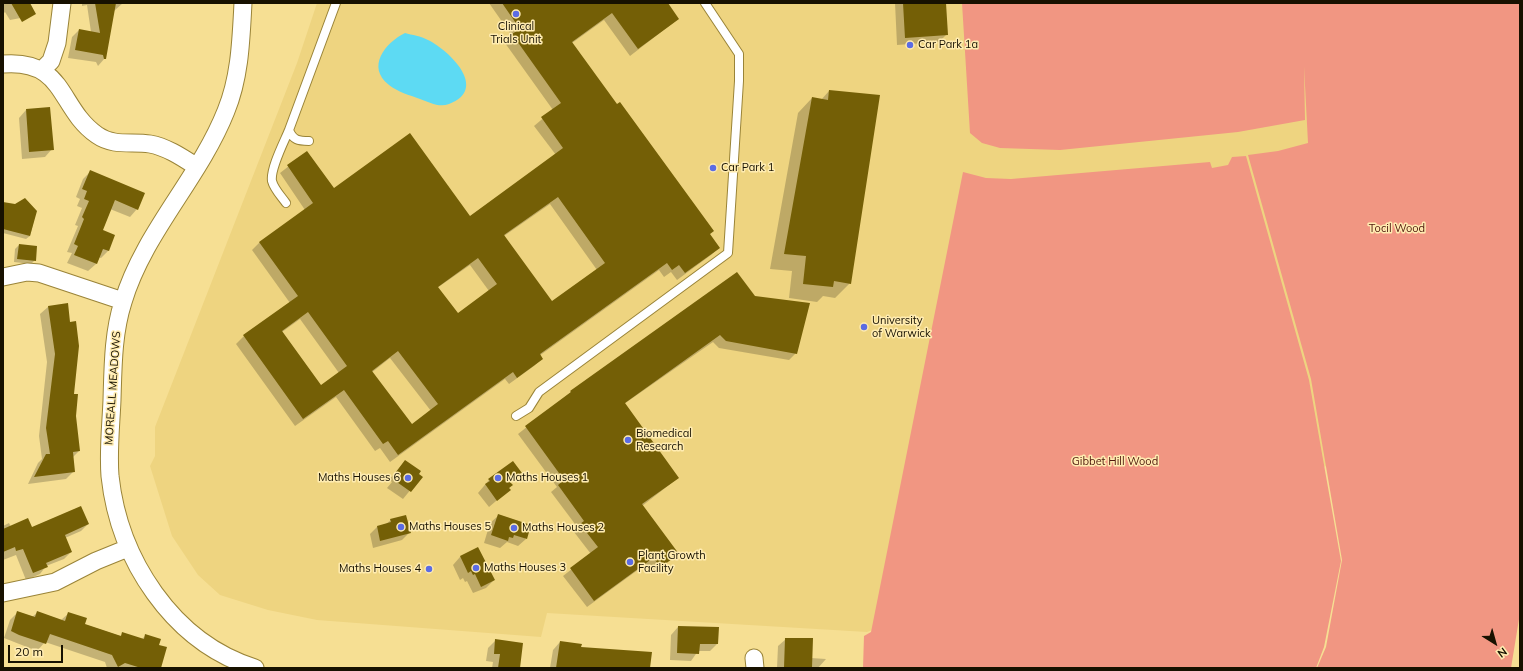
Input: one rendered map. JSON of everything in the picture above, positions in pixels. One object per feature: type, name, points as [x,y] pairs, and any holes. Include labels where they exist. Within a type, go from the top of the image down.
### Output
[{"type":"street","points":[[42,70],[51,61],[57,43],[62,3]]},
{"type":"street","name":"MOREALL MEADOWS","points":[[243,3],[241,43],[233,89],[219,127],[197,167],[161,221],[138,265],[123,301],[115,334],[109,454],[114,498],[120,524],[128,548],[157,598],[171,614],[205,642],[225,655],[255,668]]},
{"type":"street","points":[[3,64],[18,63],[31,65],[42,70],[60,88],[85,125],[97,135],[115,142],[150,144],[164,148],[197,167]]},
{"type":"street","points":[[3,277],[27,272],[39,273],[123,301]]},
{"type":"street","points":[[3,593],[55,582],[96,561],[128,548]]},
{"type":"lane","points":[[286,202],[274,186],[272,180],[274,168],[336,3]]},
{"type":"lane","points":[[516,416],[529,408],[539,392],[728,253],[739,81],[739,54],[705,3]]},
{"type":"lane","points":[[288,130],[292,137],[299,141],[309,141]]},
{"type":"shaded area","name":"University of Warwick","points":[[317,3],[1520,3],[1520,396],[867,632],[547,613],[541,637],[317,620],[268,610],[220,595],[198,575],[172,536],[150,466],[155,456],[155,427],[297,63]]},
{"type":"green space","name":"Tocil Wood","points":[[962,3],[1520,3],[1520,613],[1511,668],[1317,668],[1326,647],[1342,560],[1311,379],[1248,155],[1278,151],[1308,143],[1304,66],[1305,120],[1238,132],[1060,150],[1000,148],[982,143],[970,133]]},
{"type":"green space","name":"Gibbet Hill Wood","points":[[1246,156],[1309,380],[1341,561],[1324,647],[1316,668],[863,668],[864,636],[871,632],[963,172],[986,178],[1011,179],[1210,162],[1212,168],[1228,165],[1232,157]]},
{"type":"water","points":[[405,33],[428,40],[437,45],[455,61],[462,70],[466,80],[466,89],[460,97],[449,104],[434,104],[396,90],[382,78],[379,71],[381,56],[391,43]]},
{"type":"building","points":[[11,3],[30,3],[36,14],[22,22]]},
{"type":"building","points":[[95,3],[116,3],[106,59],[104,59],[103,55],[75,50],[79,29],[100,33]]},
{"type":"building","points":[[502,3],[668,3],[679,19],[638,49],[612,13],[572,42],[617,104],[620,102],[714,231],[710,234],[720,248],[685,273],[679,265],[672,270],[667,263],[540,354],[543,359],[517,378],[513,372],[398,455],[388,441],[383,444],[344,390],[303,419],[243,335],[298,296],[259,242],[313,203],[287,165],[307,151],[334,188],[410,133],[470,216],[563,148],[541,117],[561,103],[512,34],[520,29]],"holes":[[[558,197],[605,263],[552,301],[504,235]],[[478,258],[497,284],[458,313],[438,287]],[[308,312],[347,366],[321,385],[282,331]],[[398,351],[438,404],[412,424],[372,371]]]},
{"type":"building","points":[[903,3],[946,3],[948,35],[905,38]]},
{"type":"building","points":[[829,90],[880,95],[851,284],[834,281],[833,287],[803,284],[806,256],[784,254],[812,97],[828,100]]},
{"type":"building","points":[[50,107],[54,150],[29,152],[26,109]]},
{"type":"building","points":[[90,170],[145,193],[138,210],[115,200],[103,230],[115,235],[109,251],[103,249],[97,264],[74,255],[78,246],[74,244],[84,219],[82,217],[89,201],[84,199],[87,191],[82,189]]},
{"type":"building","points":[[25,198],[37,211],[30,236],[3,229],[3,202],[15,204]]},
{"type":"building","points":[[19,244],[37,246],[36,261],[17,259]]},
{"type":"building","name":"Biomedical Research","points":[[737,272],[755,296],[810,303],[797,354],[726,341],[720,335],[625,403],[679,478],[642,504],[679,554],[661,567],[653,558],[594,601],[570,568],[598,547],[580,524],[584,521],[558,485],[564,480],[525,426],[571,392],[570,391]]},
{"type":"building","points":[[68,303],[70,322],[76,321],[79,346],[74,394],[78,394],[76,416],[80,451],[73,452],[75,472],[34,477],[46,454],[50,454],[46,428],[55,354],[48,306]]},
{"type":"building","name":"Maths Houses 6","points":[[405,460],[421,471],[419,474],[423,477],[411,492],[394,480],[399,474],[396,472]]},
{"type":"building","name":"Maths Houses 1","points":[[513,461],[522,473],[510,482],[513,485],[509,488],[511,490],[497,501],[485,484],[490,481],[488,479]]},
{"type":"building","points":[[81,506],[89,524],[65,535],[72,552],[46,563],[48,567],[33,573],[23,549],[16,551],[15,547],[3,552],[3,529],[28,518],[32,527]]},
{"type":"building","name":"Maths Houses 2","points":[[498,514],[531,525],[527,539],[514,535],[513,538],[509,537],[508,541],[491,535]]},
{"type":"building","name":"Maths Houses 5","points":[[406,515],[411,533],[380,541],[377,526],[391,522],[390,519]]},
{"type":"building","name":"Maths Houses 3","points":[[478,547],[495,580],[481,587],[475,574],[473,575],[471,571],[468,573],[460,556]]},
{"type":"building","points":[[17,611],[35,617],[37,611],[65,621],[68,612],[87,618],[85,624],[121,636],[122,632],[144,639],[145,634],[161,639],[159,645],[167,647],[161,668],[141,668],[125,663],[118,667],[112,655],[50,634],[46,644],[19,635],[11,631]]},
{"type":"building","points":[[678,626],[719,627],[718,644],[700,644],[699,654],[677,653]]},
{"type":"building","points":[[785,638],[813,638],[812,668],[784,668]]},
{"type":"building","points":[[495,639],[523,643],[520,668],[498,668],[500,654],[494,654]]},
{"type":"building","points":[[560,641],[582,644],[581,647],[652,652],[650,668],[556,668]]},
{"type":"place","name":"Clinical Trials Unit","points":[[516,14]]},
{"type":"place","name":"Car Park 1a","points":[[910,45]]},
{"type":"place","name":"Car Park 1","points":[[713,168]]},
{"type":"place","name":"University of Warwick","points":[[864,327]]},
{"type":"place","name":"Biomedical Research","points":[[628,440]]},
{"type":"place","name":"Maths Houses 6","points":[[408,478]]},
{"type":"place","name":"Maths Houses 1","points":[[498,478]]},
{"type":"place","name":"Maths Houses 5","points":[[401,527]]},
{"type":"place","name":"Maths Houses 2","points":[[514,528]]},
{"type":"place","name":"Plant Growth Facility","points":[[630,562]]},
{"type":"place","name":"Maths Houses 3","points":[[476,568]]},
{"type":"place","name":"Maths Houses 4","points":[[429,569]]}]
